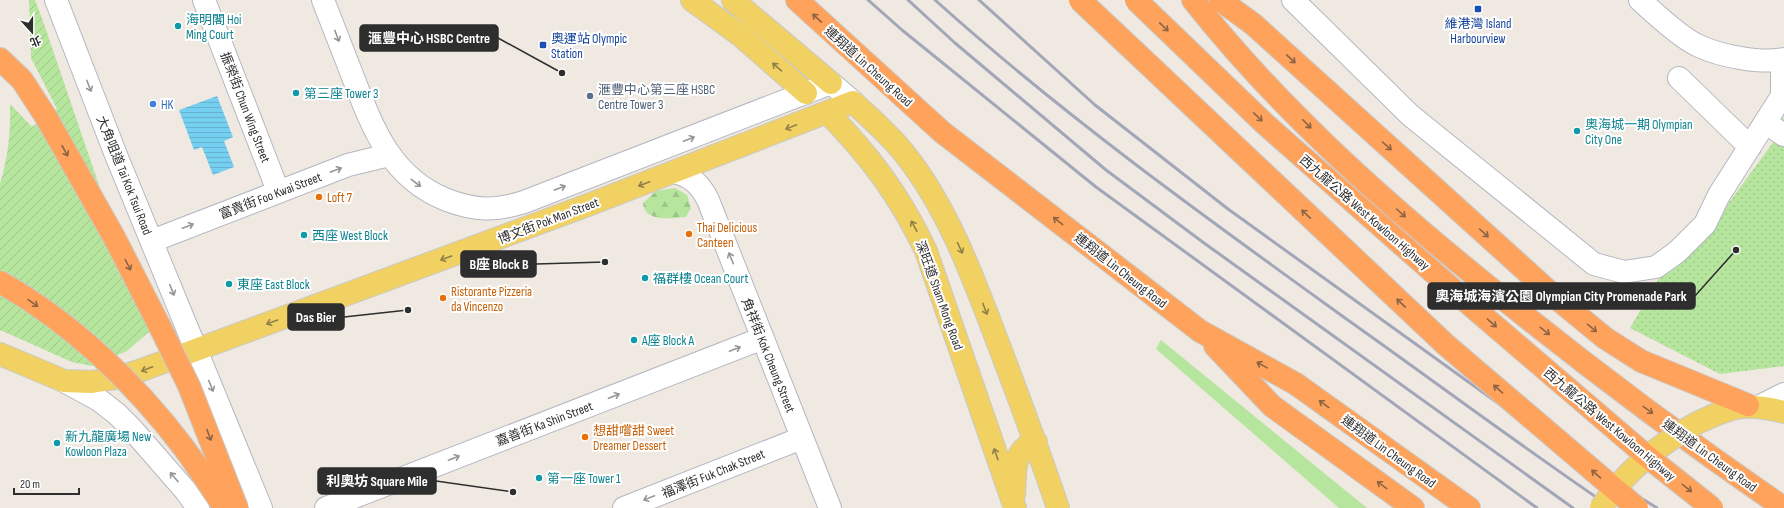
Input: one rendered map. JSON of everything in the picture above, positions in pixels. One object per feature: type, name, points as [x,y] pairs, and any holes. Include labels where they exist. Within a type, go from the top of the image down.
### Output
[{"type":"highway","name":"連翔道 Lin Cheung Road","points":[[797,0],[942,132],[1200,331],[1296,384],[1469,508]]},
{"type":"highway","points":[[1080,0],[1446,345],[1637,508]]},
{"type":"highway","name":"西九龍公路 West Kowloon Highway","points":[[1136,0],[1266,124],[1463,298],[1649,458],[1712,508]]},
{"type":"highway","name":"連翔道 Lin Cheung Road","points":[[1193,0],[1229,46],[1339,158],[1421,231],[1516,309],[1616,387],[1784,508]]},
{"type":"highway","points":[[1220,0],[1253,24],[1555,297],[1605,338],[1646,363],[1754,406]]},
{"type":"highway","points":[[0,59],[22,80],[46,117],[114,237],[189,386],[237,508]]},
{"type":"highway","points":[[0,282],[43,310],[74,334],[131,387],[184,448],[225,508]]},
{"type":"highway","points":[[1200,331],[1272,406],[1413,508]]},
{"type":"main road","name":"深旺道 Sham Mong Road","points":[[692,0],[740,35],[806,93]]},
{"type":"main road","points":[[733,0],[831,83]]},
{"type":"main road","points":[[853,102],[891,137],[905,154],[931,193],[950,229],[971,273],[1036,442],[1058,508]]},
{"type":"main road","name":"博文街 Pok Man Street","points":[[196,350],[674,172],[853,102]]},
{"type":"main road","name":"深旺道 Sham Mong Road","points":[[827,112],[868,156],[916,230],[926,251],[1015,506]]},
{"type":"main road","points":[[0,354],[64,381],[92,382],[139,372],[196,350]]},
{"type":"main road","points":[[1601,508],[1624,476],[1641,461],[1697,423],[1726,410],[1754,406],[1784,412]]},
{"type":"main road","points":[[1015,506],[1016,458],[1026,445],[1036,442]]},
{"type":"street","name":"大角咀道 Tai Kok Tsui Road","points":[[56,0],[116,155],[261,508]]},
{"type":"street","name":"振榮街 Chun Wing Street","points":[[204,0],[278,191]]},
{"type":"street","name":"博文街 Pok Man Street","points":[[323,0],[370,120],[390,154],[404,173],[417,184],[435,195],[477,208],[494,210],[524,202],[831,83]]},
{"type":"street","points":[[1293,0],[1410,115],[1594,264],[1624,272],[1656,267],[1677,252],[1705,224],[1719,195],[1782,96],[1783,59],[1739,59],[1698,46],[1659,17],[1640,0]]},
{"type":"street","points":[[1679,78],[1750,147]]},
{"type":"street","points":[[831,83],[853,102]]},
{"type":"street","name":"深旺道 Sham Mong Road","points":[[806,93],[827,112]]},
{"type":"street","points":[[1766,123],[1784,135]]},
{"type":"street","name":"富貴街 Foo Kwai Street","points":[[152,241],[348,165],[390,154]]},
{"type":"street","name":"角祥街 Kok Cheung Street","points":[[674,172],[694,179],[702,188],[830,508]]},
{"type":"street","name":"嘉善街 Ka Shin Street","points":[[326,508],[763,338]]},
{"type":"street","points":[[64,381],[99,400],[117,414],[176,479],[198,508]]},
{"type":"street","points":[[1754,406],[1784,394]]},
{"type":"street","name":"福澤街 Fuk Chak Street","points":[[624,508],[802,438]]},
{"type":"green space","points":[[29,0],[35,0],[44,24],[104,200],[152,329],[127,351],[92,366],[72,362],[0,330],[0,184],[8,144],[10,104],[32,127],[57,109],[31,58]]},
{"type":"green space","points":[[1784,117],[1784,366],[1720,374],[1630,328],[1659,278],[1715,222],[1774,141]]},
{"type":"green space","points":[[675,188],[687,195],[691,208],[686,217],[660,218],[649,214],[643,203],[656,191]]},
{"type":"green space","points":[[1161,340],[1367,508],[1339,508],[1156,349]]},
{"type":"water","points":[[217,96],[233,137],[224,141],[234,167],[213,175],[202,147],[194,150],[179,110]]},
{"type":"railway","points":[[868,0],[902,30],[1096,187],[1537,508]]},
{"type":"railway","points":[[908,0],[955,43],[1106,170],[1204,243],[1573,508]]},
{"type":"railway","points":[[935,0],[984,43],[1136,165],[1511,438],[1612,508]]},
{"type":"railway","points":[[979,0],[1095,105],[1228,209],[1549,440],[1657,508]]},
{"type":"place","name":"維港灣 Island Harbourview","points":[[1478,9]]},
{"type":"place","name":"海明閣 Hoi Ming Court","points":[[178,26]]},
{"type":"place","name":"奧運站 Olympic Station","points":[[543,45]]},
{"type":"place","name":"滙豐中心 HSBC Centre","points":[[562,73]]},
{"type":"place","name":"第三座 Tower 3","points":[[296,93]]},
{"type":"place","name":"滙豐中心第三座 HSBC Centre Tower 3","points":[[590,96]]},
{"type":"place","name":"HK","points":[[153,104]]},
{"type":"place","name":"奧海城一期 Olympian City One","points":[[1577,131]]},
{"type":"place","name":"Loft 7","points":[[319,197]]},
{"type":"place","name":"Thai Delicious Canteen","points":[[689,234]]},
{"type":"place","name":"西座 West Block","points":[[304,235]]},
{"type":"place","name":"奧海城海濱公園 Olympian City Promenade Park","points":[[1736,250]]},
{"type":"place","name":"B座 Block B","points":[[605,262]]},
{"type":"place","name":"福群樓 Ocean Court","points":[[645,278]]},
{"type":"place","name":"東座 East Block","points":[[229,284]]},
{"type":"place","name":"Ristorante Pizzeria da Vincenzo","points":[[443,298]]},
{"type":"place","name":"Das Bier","points":[[408,310]]},
{"type":"place","name":"A座 Block A","points":[[634,340]]},
{"type":"place","name":"想甜嚐甜 Sweet Dreamer Dessert","points":[[585,437]]},
{"type":"place","name":"新九龍廣場 New Kowloon Plaza","points":[[57,443]]},
{"type":"place","name":"第一座 Tower 1","points":[[539,478]]},
{"type":"place","name":"利奧坊 Square Mile","points":[[513,492]]}]
